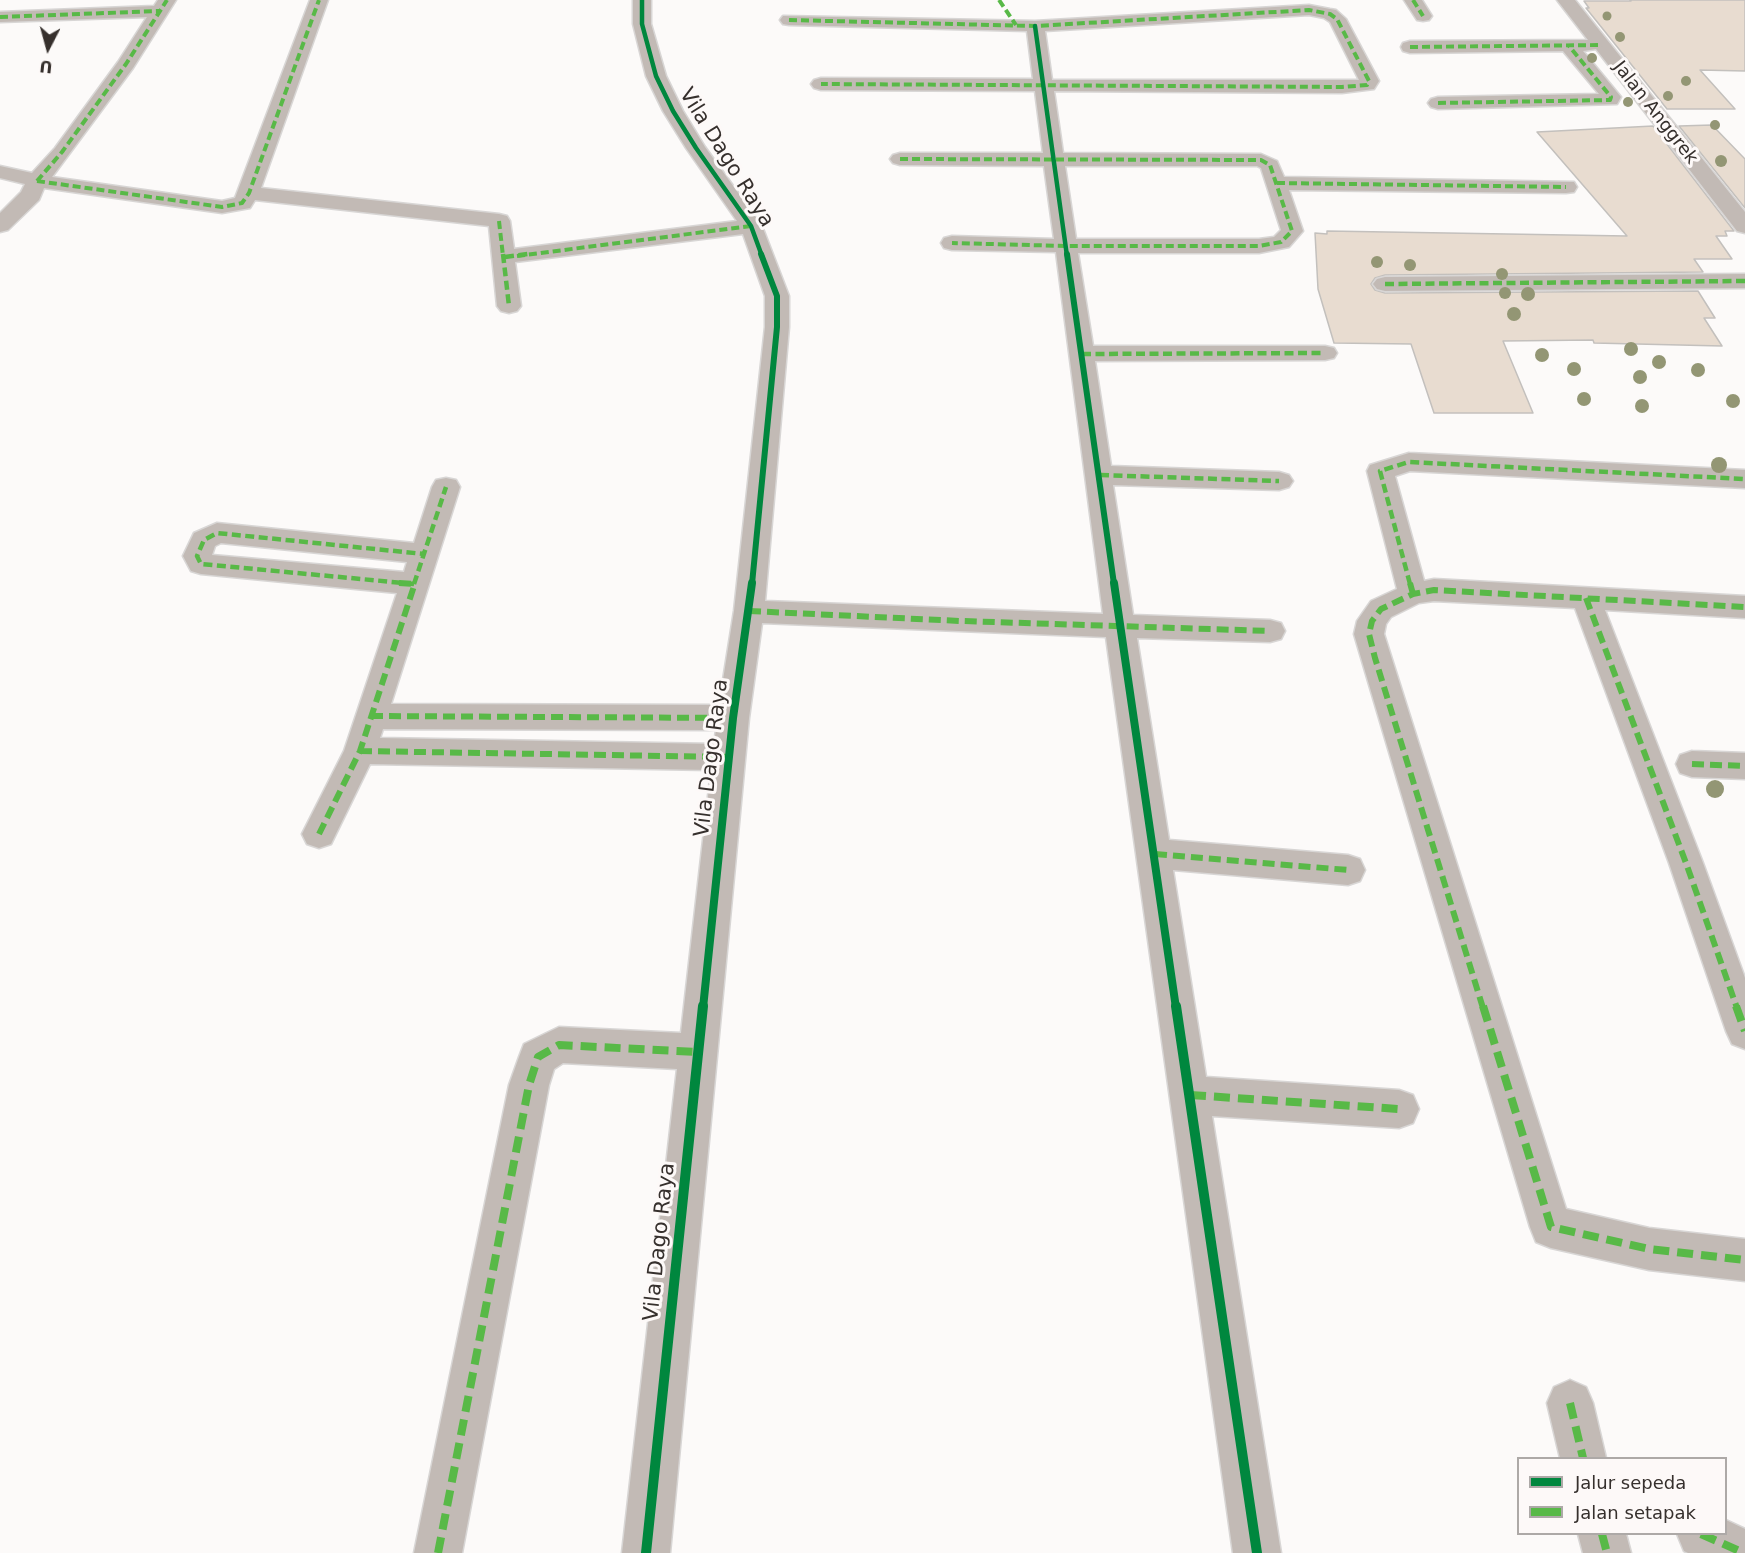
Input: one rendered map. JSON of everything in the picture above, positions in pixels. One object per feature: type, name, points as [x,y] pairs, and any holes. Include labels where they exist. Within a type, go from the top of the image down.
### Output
[{"type":"street","points":[[0,172],[37,181],[222,207],[242,203],[249,193],[319,0]]},
{"type":"street","name":"Vila Dago Raya","points":[[642,0],[642,24],[656,76],[673,111],[696,148],[751,226],[777,296],[777,327],[749,611],[733,718],[646,1553]]},
{"type":"street","points":[[999,0],[1025,25],[1043,85],[1120,627],[1257,1553]]},
{"type":"street","points":[[1413,0],[1423,15]]},
{"type":"street","name":"Jalan Anggrek","points":[[1566,0],[1745,226]]},
{"type":"street","points":[[0,16],[163,6]]},
{"type":"street","points":[[0,225],[31,195],[37,181],[63,152],[126,64],[163,6]]},
{"type":"street","points":[[789,20],[1025,25],[1299,9],[1319,11],[1337,19],[1369,81],[1367,85],[1341,87],[822,84]]},
{"type":"street","points":[[1410,47],[1602,45]]},
{"type":"street","points":[[1438,103],[1610,100],[1611,98],[1569,46]]},
{"type":"street","points":[[900,159],[1262,160],[1270,165],[1292,231],[1281,242],[1259,246],[1067,246],[952,243]]},
{"type":"street","points":[[1277,183],[1566,187]]},
{"type":"street","points":[[249,193],[499,221],[509,306]]},
{"type":"street","points":[[505,257],[751,226]]},
{"type":"street","points":[[1385,284],[1745,280]]},
{"type":"street","points":[[1082,354],[1325,353]]},
{"type":"street","points":[[1413,594],[1380,471],[1409,462],[1745,479]]},
{"type":"street","points":[[1100,475],[1279,481]]},
{"type":"street","points":[[319,834],[360,751],[446,487]]},
{"type":"street","points":[[414,584],[201,564],[197,556],[204,540],[217,533],[423,554]]},
{"type":"street","points":[[1745,607],[1434,590],[1413,594],[1381,609],[1372,621],[1369,634],[1551,1227],[1649,1249],[1745,1260]]},
{"type":"street","points":[[1586,598],[1682,852],[1745,1030]]},
{"type":"street","points":[[749,611],[1270,631]]},
{"type":"street","points":[[371,716],[733,718]]},
{"type":"street","points":[[360,751],[729,757]]},
{"type":"street","points":[[1692,764],[1745,766]]},
{"type":"street","points":[[1155,854],[1348,870]]},
{"type":"street","points":[[438,1553],[529,1085],[538,1057],[560,1045],[697,1052]]},
{"type":"street","points":[[1190,1095],[1399,1109]]},
{"type":"street","points":[[1570,1403],[1583,1457]]},
{"type":"street","points":[[1602,1535],[1607,1553]]},
{"type":"street","points":[[1705,1535],[1744,1553]]},
{"type":"building","points":[[1745,0],[1745,71],[1700,70],[1735,109],[1667,109],[1586,8],[1589,8],[1584,1]]},
{"type":"building","points":[[1712,125],[1745,159],[1745,208],[1679,126]]},
{"type":"building","points":[[1653,126],[1734,231],[1725,231],[1727,236],[1716,236],[1732,259],[1694,259],[1703,272],[1385,275],[1375,278],[1371,284],[1375,290],[1385,293],[1698,291],[1715,318],[1704,318],[1722,346],[1594,343],[1593,340],[1503,341],[1533,413],[1434,413],[1411,344],[1334,343],[1318,289],[1315,233],[1327,234],[1327,231],[1627,236],[1537,132]]},
{"type":"marked path","points":[[37,181],[62,152],[126,64],[167,0]]},
{"type":"marked path","points":[[37,181],[222,207],[242,203],[249,193],[319,0]]},
{"type":"marked path","points":[[999,0],[1016,25]]},
{"type":"marked path","points":[[1413,0],[1423,16]]},
{"type":"marked path","points":[[789,20],[1035,26],[1309,10],[1330,14],[1337,19],[1369,81],[1367,85],[1342,87],[821,84]]},
{"type":"marked path","points":[[0,17],[159,11]]},
{"type":"marked path","points":[[1410,47],[1602,45]]},
{"type":"marked path","points":[[1438,103],[1610,100],[1611,97],[1569,46]]},
{"type":"marked path","points":[[900,159],[1261,160],[1270,165],[1292,231],[1281,242],[1259,246],[1067,246],[952,243]]},
{"type":"marked path","points":[[1277,183],[1566,187]]},
{"type":"marked path","points":[[499,221],[509,306]]},
{"type":"marked path","points":[[505,257],[751,226]]},
{"type":"marked path","points":[[1385,284],[1745,281]]},
{"type":"marked path","points":[[1082,354],[1325,353]]},
{"type":"marked path","points":[[1413,594],[1380,471],[1409,462],[1745,479]]},
{"type":"marked path","points":[[1100,475],[1279,481]]},
{"type":"marked path","points":[[319,834],[360,751],[446,487]]},
{"type":"marked path","points":[[414,584],[201,564],[197,556],[204,540],[217,533],[424,554]]},
{"type":"marked path","points":[[1745,607],[1434,590],[1413,594],[1381,609],[1372,621],[1369,634],[1551,1227],[1649,1249],[1745,1260]]},
{"type":"marked path","points":[[1586,598],[1686,863],[1745,1031]]},
{"type":"marked path","points":[[749,611],[961,621],[1270,631]]},
{"type":"marked path","points":[[371,716],[733,718]]},
{"type":"marked path","points":[[360,751],[729,757]]},
{"type":"marked path","points":[[1692,764],[1745,766]]},
{"type":"marked path","points":[[1155,854],[1348,870]]},
{"type":"marked path","points":[[438,1553],[529,1085],[538,1057],[559,1045],[697,1052]]},
{"type":"marked path","points":[[1190,1095],[1399,1109]]},
{"type":"marked path","points":[[1570,1403],[1583,1457]]},
{"type":"marked path","points":[[1602,1535],[1607,1553]]},
{"type":"marked path","points":[[1703,1535],[1744,1553]]},
{"type":"cycle path","points":[[642,0],[642,24],[656,76],[673,111],[696,148],[751,226],[777,296],[777,327],[749,611],[733,718],[646,1553]]},
{"type":"cycle path","points":[[1035,26],[1120,627],[1257,1553]]}]
